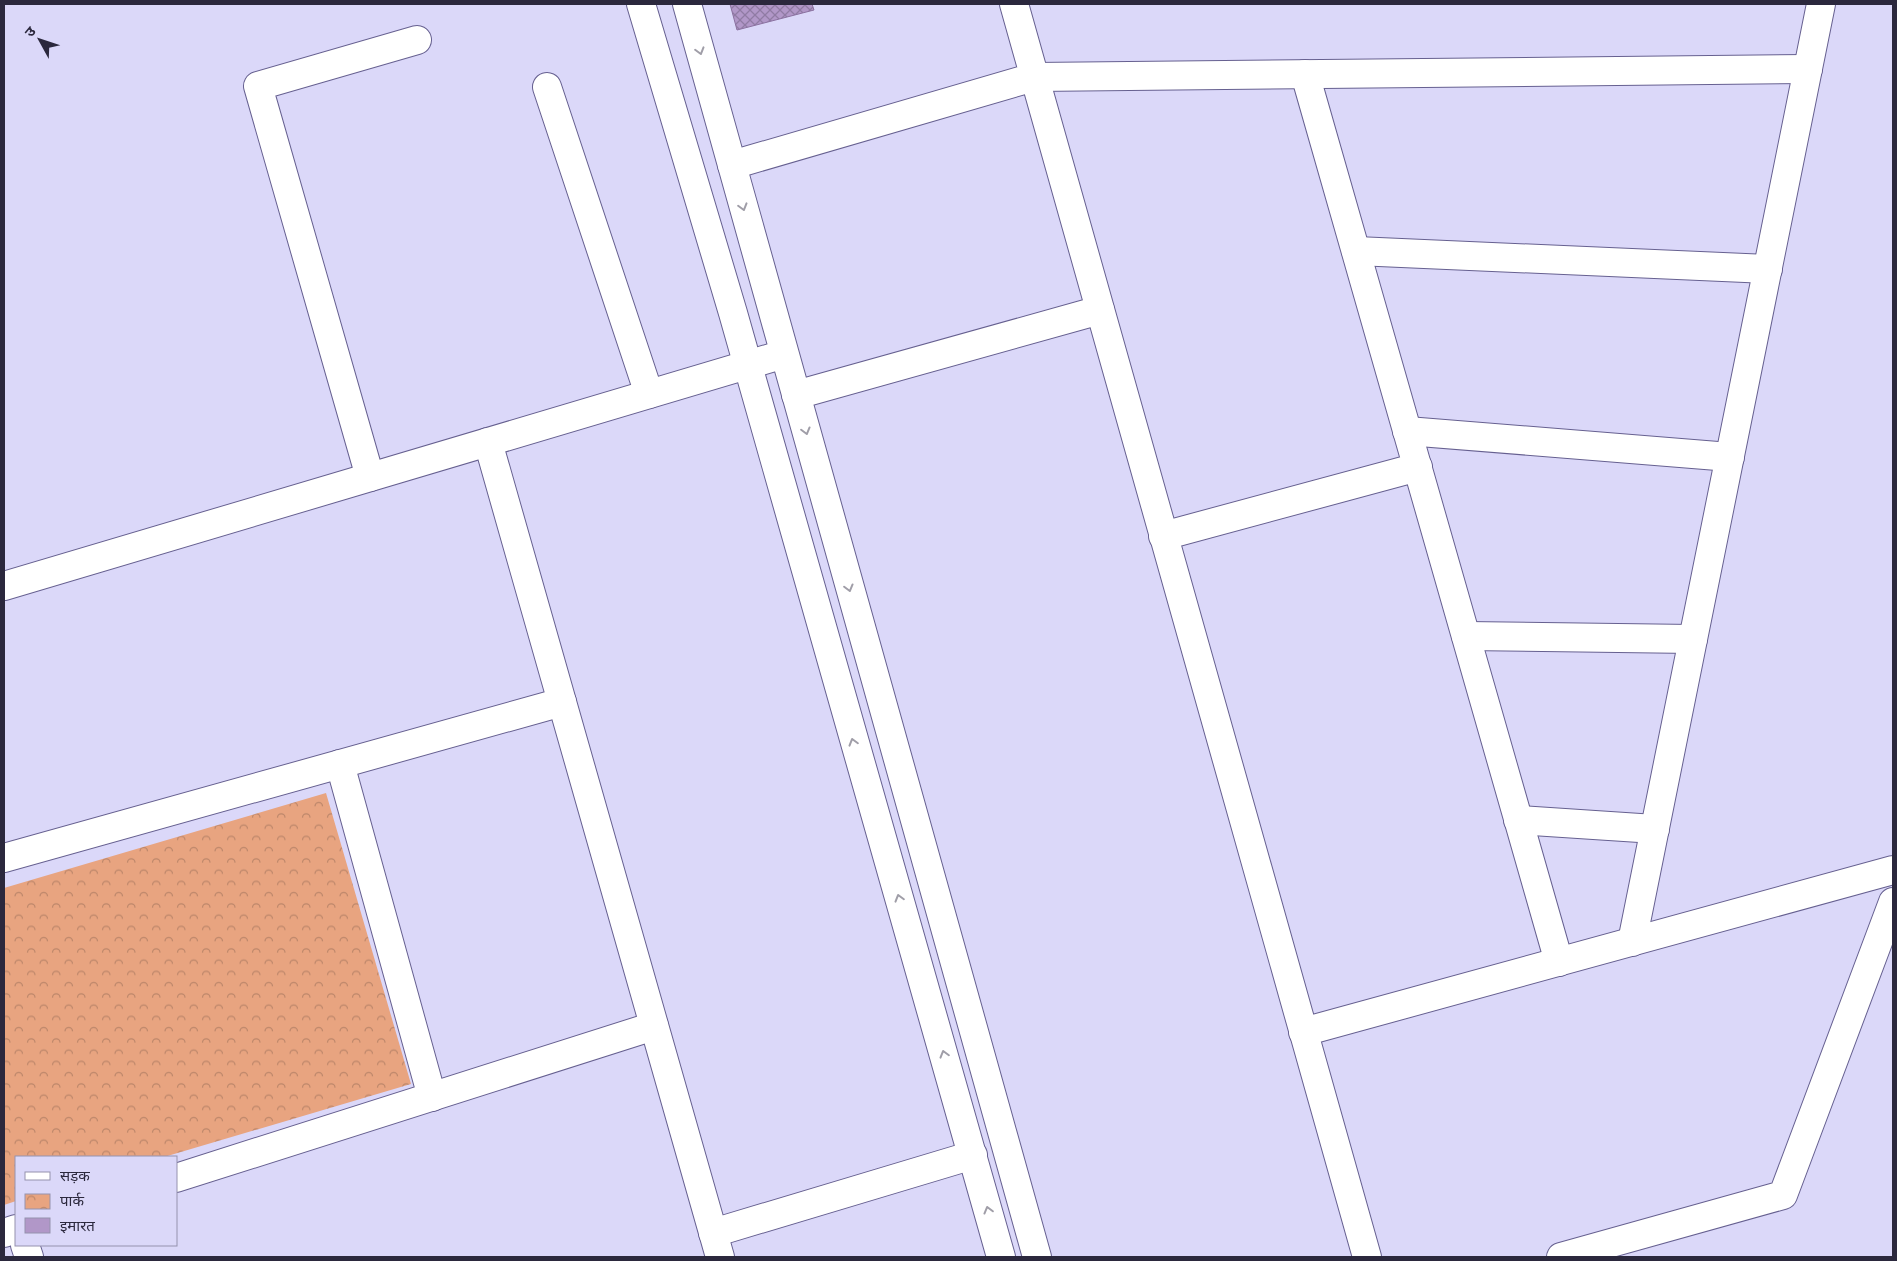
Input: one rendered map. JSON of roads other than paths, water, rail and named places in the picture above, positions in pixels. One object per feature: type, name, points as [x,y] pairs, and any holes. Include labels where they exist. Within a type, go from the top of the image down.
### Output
[{"type":"street","points":[[642,4],[748,365],[859,762],[1001,1257]]},
{"type":"street","points":[[687,4],[1037,1257]]},
{"type":"street","points":[[1014,4],[1367,1257]]},
{"type":"street","points":[[1632,942],[1821,4]]},
{"type":"street","points":[[370,478],[258,86],[417,40]]},
{"type":"street","points":[[732,165],[1034,77],[1808,69]]},
{"type":"street","points":[[1305,74],[1559,962]]},
{"type":"street","points":[[547,87],[649,394]]},
{"type":"street","points":[[1356,252],[1768,269]]},
{"type":"street","points":[[796,395],[1100,310]]},
{"type":"street","points":[[4,586],[784,354]]},
{"type":"street","points":[[1407,430],[1730,457]]},
{"type":"street","points":[[488,442],[717,1245],[973,1155]]},
{"type":"street","points":[[1163,536],[1418,467]]},
{"type":"street","points":[[1466,636],[1693,639]]},
{"type":"street","points":[[4,858],[562,702]]},
{"type":"street","points":[[340,764],[432,1097]]},
{"type":"street","points":[[1518,820],[1655,829]]},
{"type":"street","points":[[1303,1032],[1893,870]]},
{"type":"street","points":[[1561,1257],[1626,1249],[1783,1195],[1893,902]]},
{"type":"street","points":[[178,1177],[654,1026]]}]
